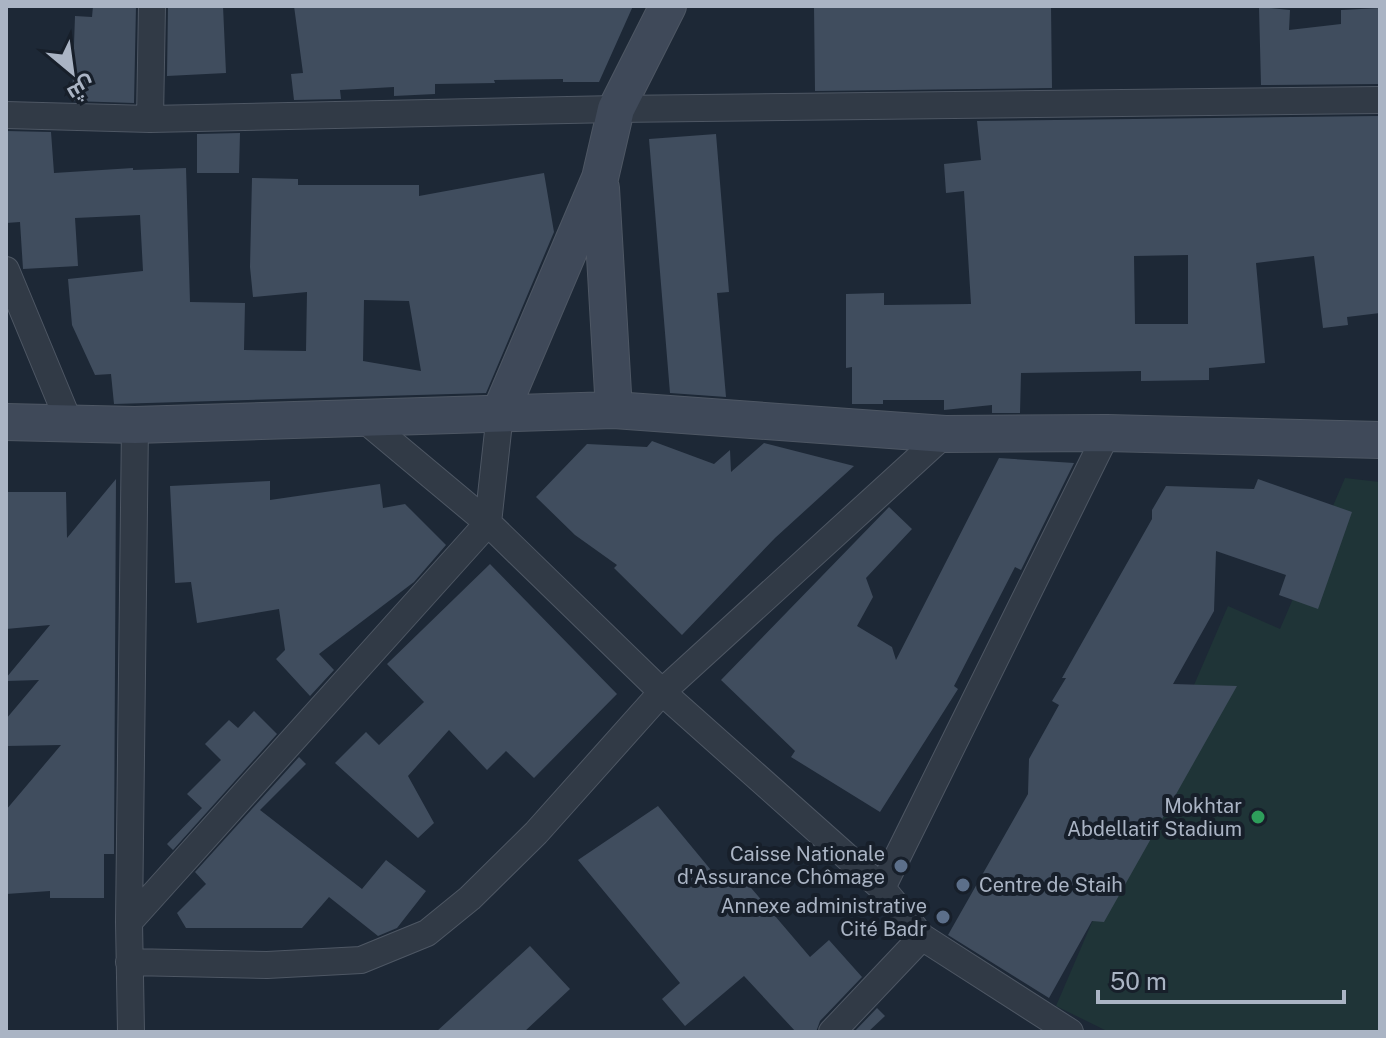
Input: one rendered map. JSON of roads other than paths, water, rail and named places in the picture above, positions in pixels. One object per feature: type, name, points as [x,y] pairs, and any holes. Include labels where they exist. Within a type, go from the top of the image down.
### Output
[{"type":"street","points":[[150,119],[152,6]]},
{"type":"street","points":[[129,922],[488,523],[500,413],[600,178],[616,109],[668,6]]},
{"type":"street","points":[[6,115],[150,119],[616,109],[1380,100]]},
{"type":"street","points":[[600,178],[614,410]]},
{"type":"street","points":[[6,270],[69,422]]},
{"type":"street","points":[[6,422],[135,425],[614,410],[945,434],[1107,433],[1380,440]]},
{"type":"street","points":[[360,416],[488,523],[662,692],[882,888],[922,937],[1070,1032]]},
{"type":"street","points":[[131,1032],[129,922],[135,425]]},
{"type":"street","points":[[882,888],[1107,433]]},
{"type":"street","points":[[129,962],[267,965],[361,960],[427,933],[470,898],[536,833],[662,692],[945,434]]},
{"type":"street","points":[[832,1032],[922,937]]},
{"type":"place","name":"Mokhtar Abdellatif Stadium","points":[[1258,817]]},
{"type":"place","name":"Caisse Nationale d'Assurance Chômage","points":[[901,866]]},
{"type":"place","name":"Centre de Staih","points":[[963,885]]},
{"type":"place","name":"Annexe administrative Cité Badr","points":[[943,917]]}]
